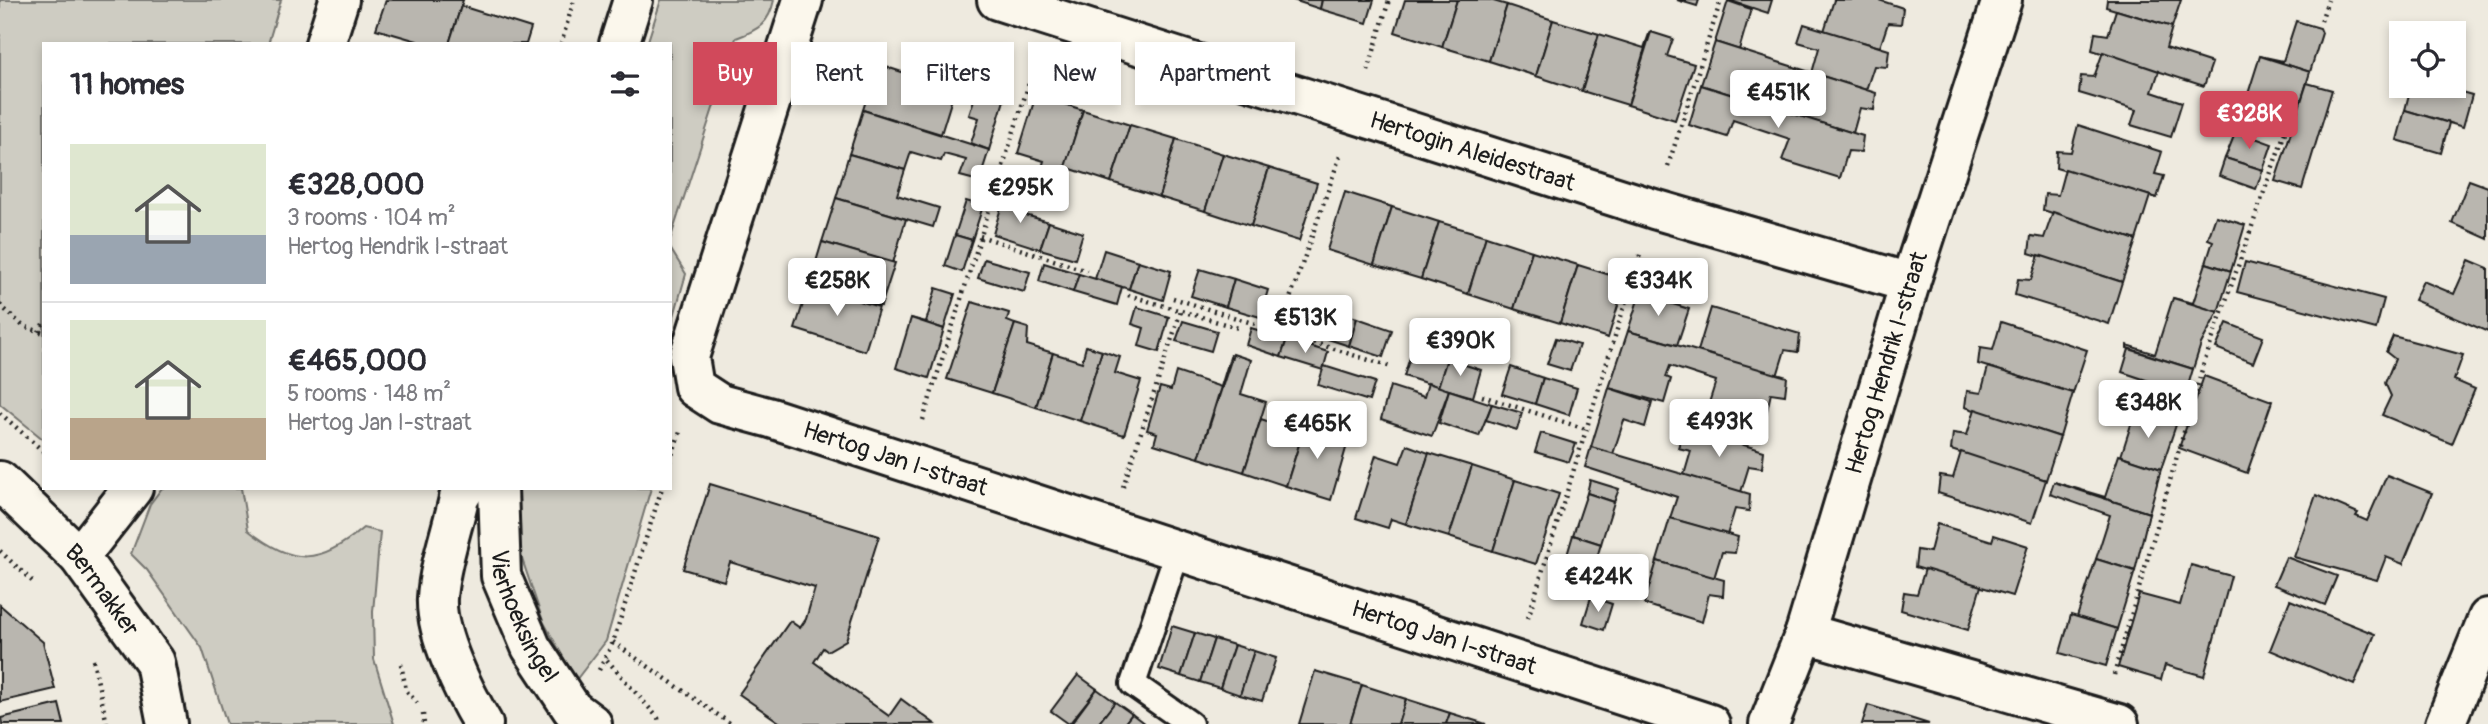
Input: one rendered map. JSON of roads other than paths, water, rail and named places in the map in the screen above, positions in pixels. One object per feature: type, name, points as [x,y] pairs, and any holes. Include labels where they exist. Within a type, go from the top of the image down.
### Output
[{"type":"street","points":[[326,42],[340,0]]},
{"type":"street","points":[[620,42],[633,0]]},
{"type":"street","name":"Hertog Jan I-straat","points":[[803,0],[689,356],[694,387],[720,404],[1515,658],[1710,724]]},
{"type":"street","name":"Hertogin Aleidestraat","points":[[997,0],[1654,209],[1910,283]]},
{"type":"street","name":"Hertog Hendrik I-straat","points":[[1769,724],[1805,633],[1910,283],[2002,0]]},
{"type":"street","name":"Bermakker","points":[[0,481],[79,557],[155,662],[167,724]]},
{"type":"street","points":[[79,557],[131,490]]},
{"type":"street","points":[[463,490],[437,600],[446,646],[465,693],[483,724]]},
{"type":"street","name":"Vierhoeksingel","points":[[498,490],[501,576],[531,647],[582,717]]},
{"type":"street","points":[[2445,724],[2488,618]]},
{"type":"street","points":[[1805,633],[2110,721]]},
{"type":"lane","points":[[1178,550],[1133,684],[1190,724]]}]
